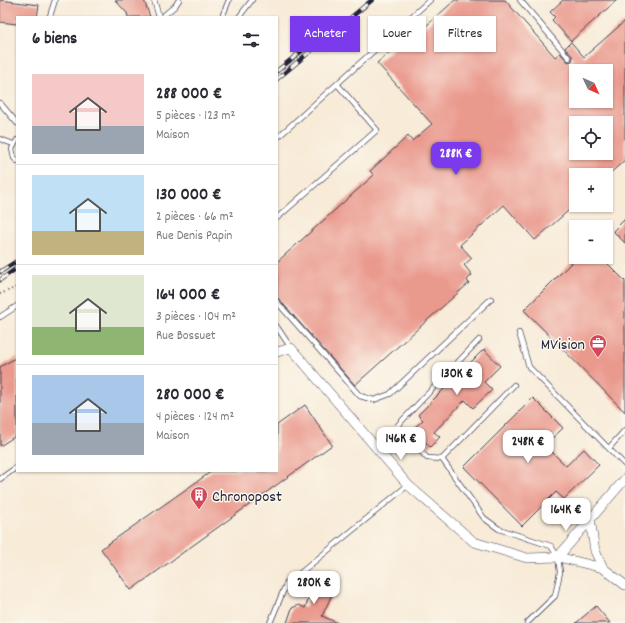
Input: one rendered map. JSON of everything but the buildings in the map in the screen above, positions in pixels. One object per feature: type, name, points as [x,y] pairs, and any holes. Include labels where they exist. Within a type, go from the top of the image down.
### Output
[{"type":"street","points":[[278,352],[292,348],[408,485],[474,542],[526,558],[558,557],[603,568],[625,585]]},
{"type":"street","points":[[558,557],[625,479]]},
{"type":"street","points":[[590,519],[595,551],[603,568]]},
{"type":"lane","points":[[50,16],[55,0]]},
{"type":"lane","points":[[154,0],[161,16]]},
{"type":"lane","points":[[162,16],[180,0]]},
{"type":"lane","points":[[222,16],[229,0]]},
{"type":"lane","points":[[240,16],[252,0]]},
{"type":"lane","points":[[278,137],[430,0]]},
{"type":"lane","points":[[519,0],[569,58]]},
{"type":"lane","points":[[278,217],[377,130],[337,84]]},
{"type":"lane","points":[[0,103],[16,122]]},
{"type":"lane","points":[[0,139],[13,144]]},
{"type":"lane","points":[[16,141],[13,144],[12,153],[16,160]]},
{"type":"lane","points":[[278,303],[360,396],[374,400],[390,394],[491,299]]},
{"type":"lane","points":[[0,317],[16,307]]},
{"type":"lane","points":[[278,328],[292,348]]},
{"type":"lane","points":[[519,333],[529,368],[625,465]]},
{"type":"lane","points":[[479,340],[397,426],[427,458],[442,459],[514,385]]},
{"type":"lane","points":[[609,448],[625,430]]},
{"type":"lane","points":[[442,459],[484,518],[500,529],[551,546],[558,557],[560,572],[555,596],[527,623]]},
{"type":"lane","points":[[0,479],[16,468]]},
{"type":"lane","points":[[270,623],[287,582],[299,574],[408,485]]},
{"type":"path","points":[[0,294],[16,287]]},
{"type":"railway","points":[[278,78],[372,0]]},
{"type":"railway","points":[[278,70],[300,52]]},
{"type":"railway","points":[[0,272],[16,262]]},
{"type":"railway","points":[[0,280],[16,269]]},
{"type":"place","name":"MVision","points":[[598,358]]},
{"type":"place","name":"Chronopost","points":[[199,510]]}]
